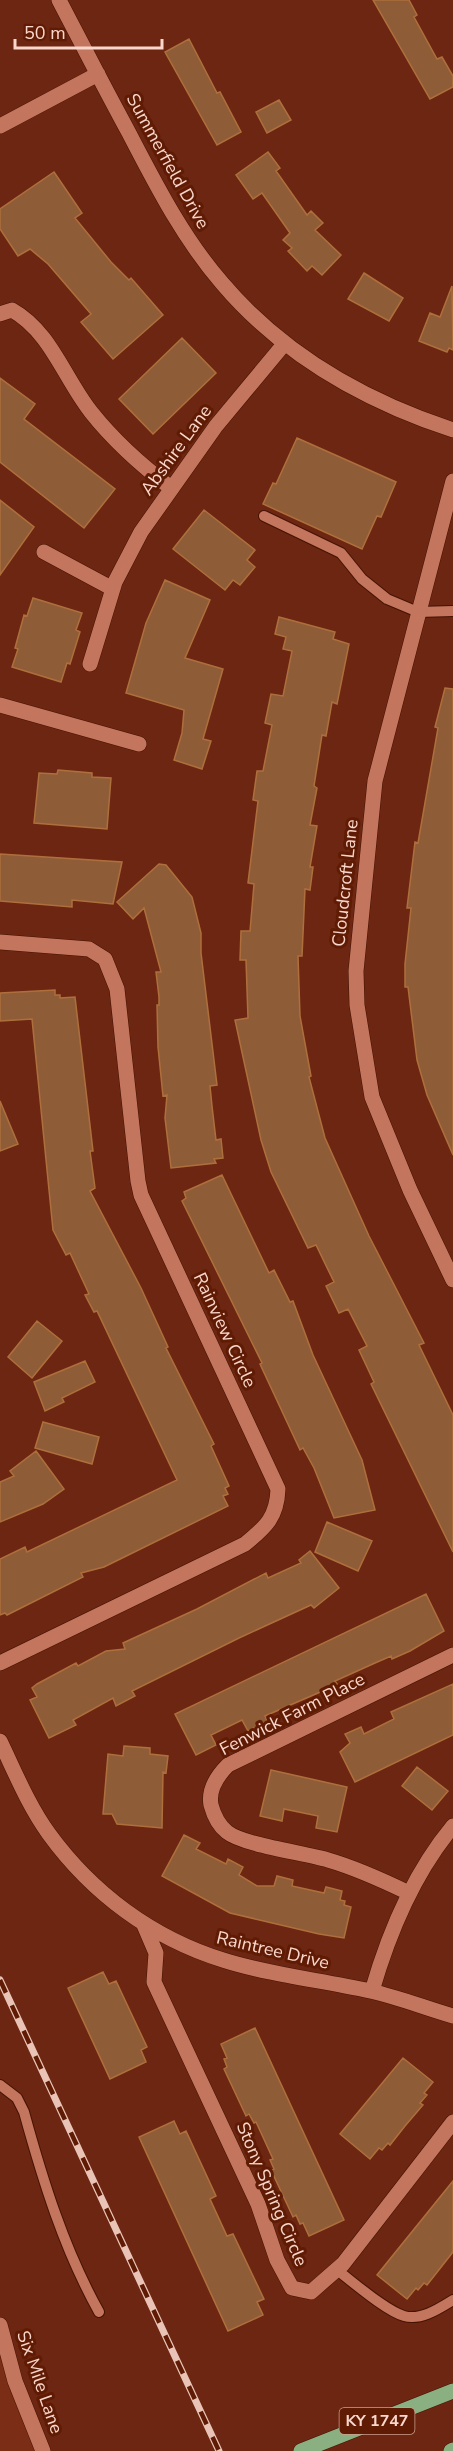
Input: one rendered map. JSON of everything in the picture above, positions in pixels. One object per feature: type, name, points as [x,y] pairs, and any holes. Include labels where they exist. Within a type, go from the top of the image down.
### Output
[{"type":"main road","name":"KY 1747","points":[[302,2451],[453,2391]]},
{"type":"street","name":"Summerfield Drive","points":[[59,0],[180,227],[222,284],[285,343],[345,384],[417,418],[453,430]]},
{"type":"street","points":[[0,126],[98,74]]},
{"type":"street","points":[[0,314],[12,310],[27,319],[42,335],[89,410],[148,471],[171,488]]},
{"type":"street","name":"Abshire Lane","points":[[90,664],[118,573],[141,532],[216,426],[285,343]]},
{"type":"street","name":"Cloudcroft Lane","points":[[453,481],[375,781],[356,971],[357,1005],[372,1097],[410,1190],[453,1281]]},
{"type":"street","points":[[44,552],[113,589]]},
{"type":"street","points":[[0,705],[139,744]]},
{"type":"street","name":"Rainview Circle","points":[[0,942],[88,949],[105,959],[117,989],[141,1195],[278,1489],[277,1506],[270,1521],[245,1544],[0,1663]]},
{"type":"street","name":"Fenwick Farm Place","points":[[409,1893],[353,1868],[314,1856],[241,1840],[228,1834],[213,1814],[210,1800],[212,1786],[218,1775],[228,1765],[453,1655]]},
{"type":"street","name":"Raintree Drive","points":[[0,1741],[27,1799],[48,1833],[75,1866],[102,1893],[144,1925],[184,1946],[223,1960],[372,1991],[453,2016]]},
{"type":"street","points":[[372,1991],[390,1936],[409,1893],[450,1834]]},
{"type":"street","name":"Stony Spring Circle","points":[[144,1925],[156,1953],[154,1982],[258,2204],[277,2260],[292,2288],[311,2292],[337,2270],[453,2122]]},
{"type":"street","name":"Six Mile Lane","points":[[0,2325],[15,2381],[43,2451]]},
{"type":"lane","points":[[264,516],[341,553],[362,579],[387,599],[418,612],[453,610]]},
{"type":"lane","points":[[0,2085],[17,2098],[24,2112],[55,2217],[70,2254],[99,2312]]},
{"type":"lane","points":[[337,2270],[383,2304],[405,2316],[432,2313],[453,2300]]},
{"type":"shaded area","points":[[0,2325],[43,2451],[0,2451]]},
{"type":"building","points":[[373,0],[409,0],[417,15],[414,17],[437,59],[442,57],[453,76],[453,87],[430,99]]},
{"type":"building","points":[[189,39],[217,93],[220,92],[241,132],[217,145],[165,52]]},
{"type":"building","points":[[279,100],[291,120],[267,133],[256,112]]},
{"type":"building","points":[[268,152],[280,168],[276,171],[307,215],[311,211],[323,223],[315,230],[341,255],[322,275],[312,266],[307,271],[288,251],[292,248],[283,240],[290,233],[262,193],[253,199],[236,175]]},
{"type":"building","points":[[54,172],[82,213],[75,218],[111,262],[129,280],[131,278],[163,315],[113,359],[81,322],[91,314],[48,264],[30,249],[18,256],[0,229],[0,209]]},
{"type":"building","points":[[364,273],[403,298],[389,321],[348,299]]},
{"type":"building","points":[[452,286],[453,350],[449,348],[447,352],[419,341],[430,313],[440,317]]},
{"type":"building","points":[[182,338],[216,373],[153,434],[119,399]]},
{"type":"building","points":[[0,378],[35,404],[24,419],[115,489],[84,528],[0,462]]},
{"type":"building","points":[[297,438],[396,482],[381,517],[377,516],[362,549],[263,504],[273,483],[276,484]]},
{"type":"building","points":[[0,500],[34,527],[0,575]]},
{"type":"building","points":[[204,510],[255,550],[247,560],[255,567],[240,585],[233,580],[225,590],[173,549]]},
{"type":"building","points":[[165,580],[210,600],[185,658],[223,669],[203,739],[211,741],[202,769],[174,760],[182,733],[184,710],[126,693],[146,623]]},
{"type":"building","points":[[33,598],[82,613],[76,630],[80,632],[70,664],[67,663],[61,682],[12,667],[24,615],[27,616]]},
{"type":"building","points":[[279,617],[335,632],[333,639],[349,644],[337,704],[332,702],[326,736],[322,735],[314,786],[317,788],[310,825],[317,826],[310,867],[313,867],[310,890],[305,889],[302,956],[298,956],[300,1016],[311,1076],[309,1077],[325,1138],[369,1236],[424,1343],[419,1345],[453,1415],[453,1552],[371,1384],[374,1382],[359,1350],[367,1346],[348,1309],[339,1313],[326,1286],[334,1282],[316,1245],[308,1248],[271,1172],[261,1140],[235,1020],[248,1018],[246,960],[240,960],[241,931],[250,931],[254,884],[248,883],[258,801],[253,800],[257,771],[263,771],[272,725],[265,723],[271,694],[283,696],[292,651],[283,649],[286,637],[275,634]]},
{"type":"building","points":[[445,688],[453,689],[453,1155],[427,1095],[417,1060],[408,987],[405,987],[411,908],[407,908],[415,842],[418,843],[438,728],[435,727]]},
{"type":"building","points":[[58,770],[92,773],[92,777],[111,778],[107,829],[34,823],[39,773],[57,774]]},
{"type":"building","points":[[0,854],[122,862],[113,904],[72,900],[72,907],[0,901]]},
{"type":"building","points":[[159,864],[166,865],[192,897],[201,933],[201,953],[217,1085],[210,1086],[216,1140],[221,1139],[223,1158],[214,1159],[216,1163],[171,1168],[165,1118],[167,1095],[163,1096],[158,1047],[157,1005],[159,1005],[159,997],[156,972],[161,972],[144,908],[133,919],[117,902]]},
{"type":"building","points":[[55,990],[55,995],[60,995],[60,998],[75,997],[93,1151],[90,1151],[95,1188],[90,1191],[141,1288],[168,1347],[166,1348],[214,1444],[211,1446],[229,1486],[225,1488],[228,1494],[223,1496],[228,1506],[104,1567],[81,1573],[83,1577],[7,1615],[5,1613],[0,1615],[0,1559],[25,1547],[27,1552],[177,1480],[97,1311],[94,1312],[85,1295],[89,1294],[70,1253],[66,1255],[53,1230],[32,1019],[0,1021],[0,993]]},
{"type":"building","points":[[0,1101],[18,1144],[0,1151]]},
{"type":"building","points":[[222,1175],[269,1273],[274,1270],[290,1302],[293,1301],[313,1355],[362,1460],[375,1510],[334,1518],[314,1468],[303,1448],[300,1450],[260,1364],[262,1363],[182,1201],[186,1198],[184,1192]]},
{"type":"building","points":[[37,1321],[62,1341],[32,1378],[8,1357]]},
{"type":"building","points":[[85,1361],[95,1382],[62,1398],[64,1402],[45,1411],[34,1382]]},
{"type":"building","points":[[43,1422],[99,1437],[92,1464],[35,1448]]},
{"type":"building","points":[[36,1451],[64,1489],[43,1504],[0,1522],[0,1482],[14,1476],[10,1471]]},
{"type":"building","points":[[327,1522],[372,1541],[358,1571],[315,1552]]},
{"type":"building","points":[[310,1551],[339,1588],[314,1608],[311,1605],[239,1638],[132,1691],[135,1696],[116,1706],[113,1698],[73,1720],[76,1725],[49,1738],[30,1700],[37,1697],[32,1688],[37,1684],[76,1663],[78,1666],[106,1651],[125,1649],[123,1643],[197,1609],[266,1573],[268,1578],[301,1563],[299,1560]]},
{"type":"building","points":[[426,1594],[444,1631],[410,1651],[375,1663],[335,1681],[337,1684],[265,1716],[267,1721],[248,1731],[242,1720],[211,1735],[216,1745],[196,1755],[175,1714]]},
{"type":"building","points":[[453,1684],[453,1735],[355,1782],[340,1752],[350,1743],[345,1734],[361,1727],[364,1734],[394,1719],[391,1712]]},
{"type":"building","points":[[124,1746],[150,1748],[150,1754],[168,1756],[166,1773],[163,1772],[162,1828],[117,1824],[112,1814],[103,1814],[108,1754],[123,1756]]},
{"type":"building","points":[[417,1767],[448,1791],[432,1810],[402,1786]]},
{"type":"building","points":[[271,1770],[347,1787],[337,1832],[316,1828],[318,1816],[284,1809],[282,1821],[260,1816]]},
{"type":"building","points":[[184,1835],[200,1843],[196,1849],[226,1864],[228,1859],[243,1867],[239,1875],[257,1886],[274,1886],[277,1876],[293,1880],[292,1886],[324,1893],[326,1887],[342,1891],[340,1900],[345,1901],[344,1905],[351,1907],[344,1938],[230,1913],[162,1876]]},
{"type":"building","points":[[103,1972],[109,1984],[116,1981],[147,2047],[141,2050],[146,2062],[110,2079],[68,1988]]},
{"type":"building","points":[[255,2028],[344,2220],[309,2236],[303,2223],[300,2224],[296,2215],[293,2217],[271,2170],[274,2169],[270,2160],[273,2159],[256,2122],[254,2123],[249,2114],[246,2116],[224,2069],[227,2067],[224,2059],[227,2058],[221,2044]]},
{"type":"building","points":[[403,2058],[433,2082],[424,2093],[427,2095],[420,2103],[423,2105],[390,2145],[388,2143],[382,2150],[379,2148],[370,2159],[340,2134]]},
{"type":"building","points":[[174,2121],[180,2134],[186,2131],[216,2196],[210,2199],[227,2236],[233,2234],[264,2299],[257,2302],[263,2315],[228,2331],[139,2137]]},
{"type":"building","points":[[453,2181],[453,2252],[427,2285],[424,2283],[418,2290],[416,2288],[407,2299],[377,2275]]},
{"type":"railway","points":[[0,1980],[219,2451]]}]
